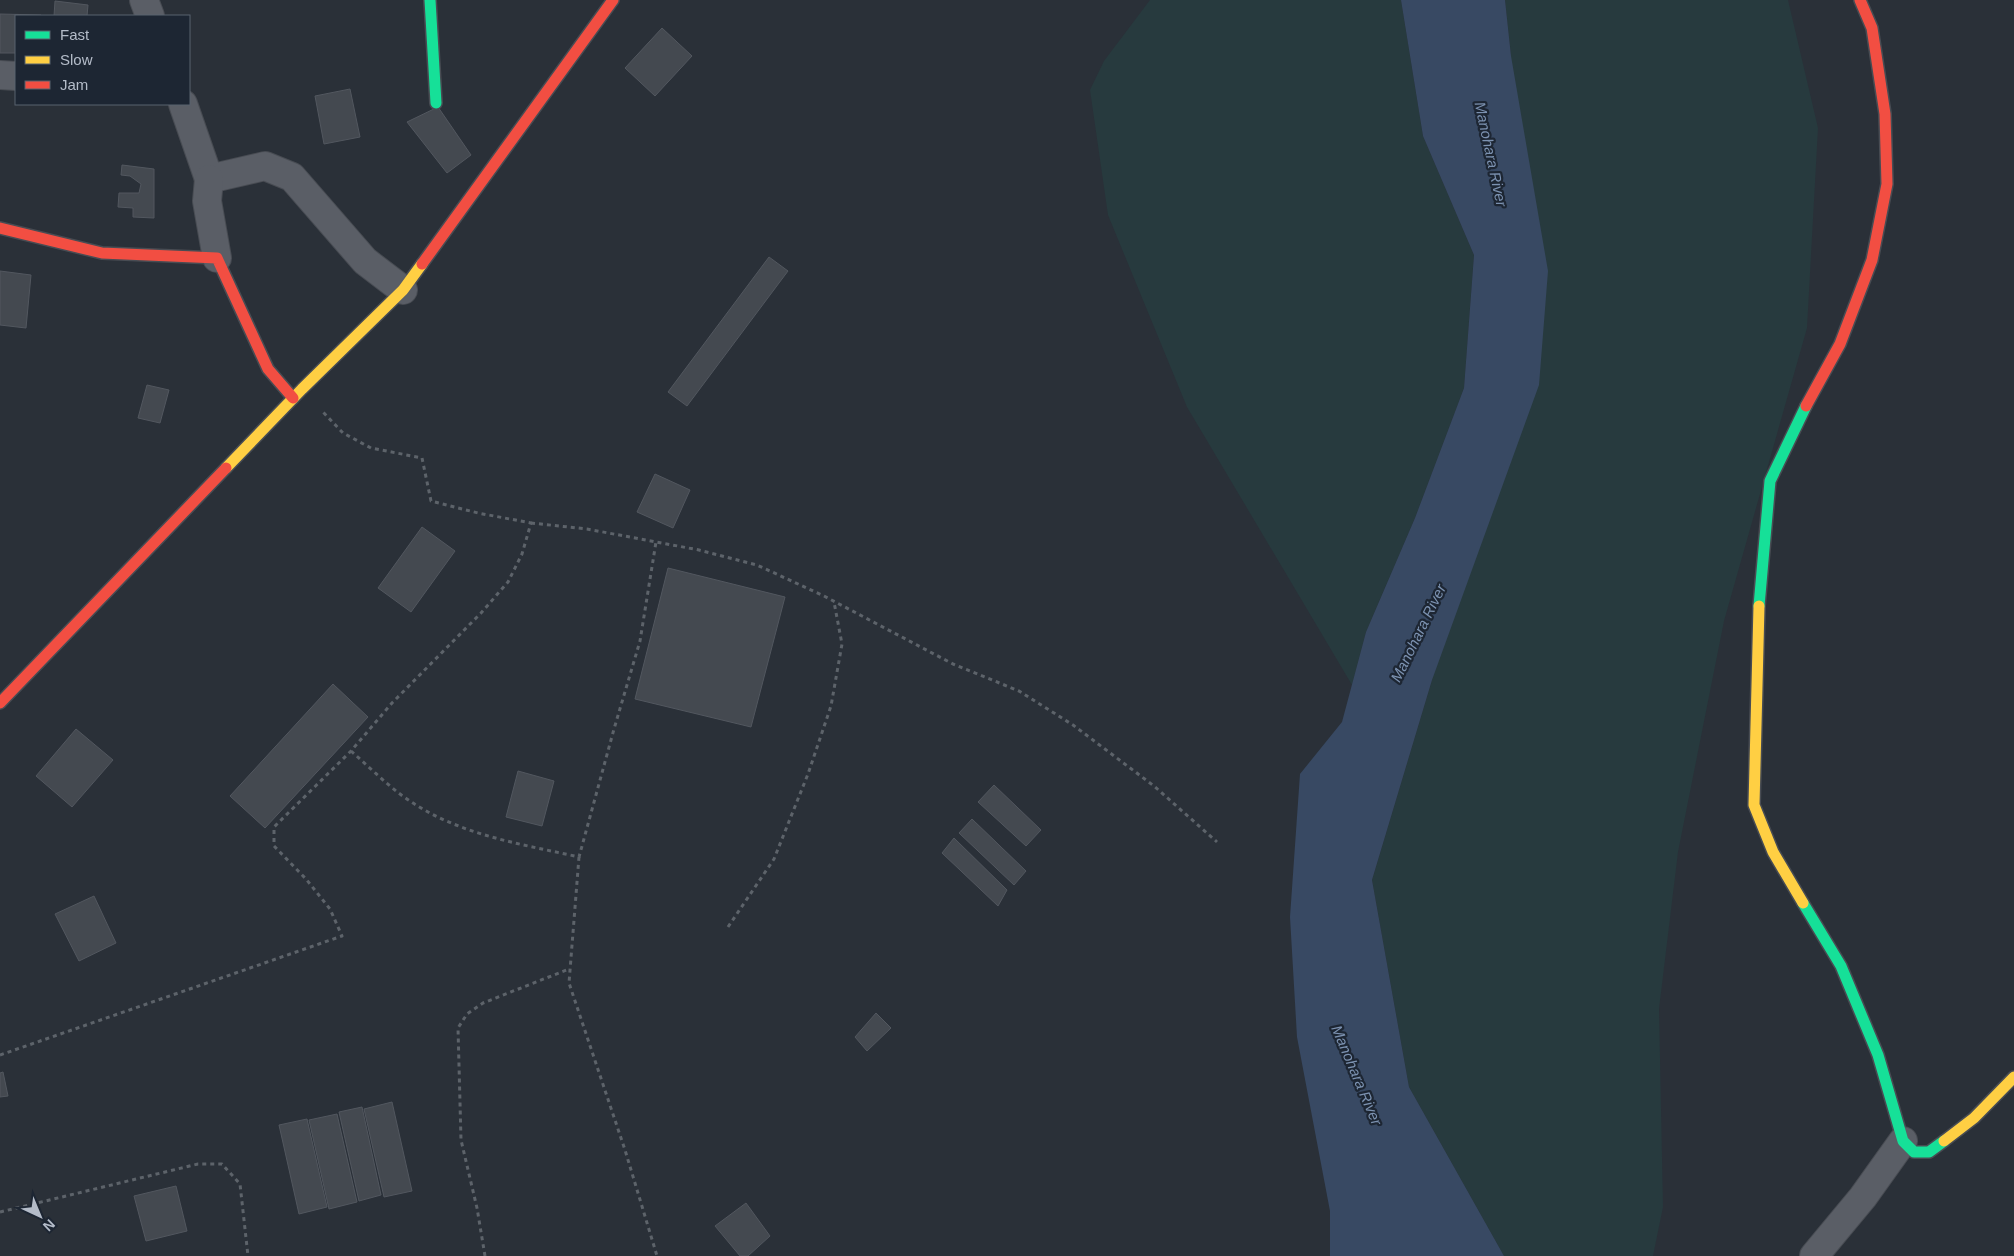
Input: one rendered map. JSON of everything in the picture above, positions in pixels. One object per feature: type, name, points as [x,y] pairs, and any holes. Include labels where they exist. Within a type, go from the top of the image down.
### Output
[{"type":"street","points":[[144,0],[150,15]]},
{"type":"street","points":[[430,0],[436,103]]},
{"type":"street","points":[[0,703],[293,398],[402,290],[613,0]]},
{"type":"street","points":[[1860,0],[1872,28],[1885,114],[1887,184],[1872,260],[1840,344],[1809,399],[1770,481],[1759,586],[1754,805],[1773,852],[1841,966],[1878,1055],[1903,1141],[1914,1152],[1929,1152],[1974,1118],[2014,1077]]},
{"type":"street","points":[[0,75],[15,76]]},
{"type":"street","points":[[183,105],[209,178],[208,201],[217,258],[268,369],[293,398]]},
{"type":"street","points":[[209,178],[265,166],[292,177],[364,261],[402,290]]},
{"type":"street","points":[[0,228],[102,253],[217,258]]},
{"type":"street","points":[[1814,1256],[1863,1197],[1903,1141]]},
{"type":"path","points":[[302,389],[343,433],[371,448],[422,458],[431,500],[478,513],[531,523],[587,529],[699,550],[757,565],[834,601],[953,664],[1019,692],[1073,725],[1154,786],[1217,842]]},
{"type":"path","points":[[0,1055],[342,936],[330,909],[306,879],[274,846],[274,827],[351,751],[392,703],[481,614],[508,582],[522,554],[531,523]]},
{"type":"path","points":[[656,542],[640,641],[579,858],[569,983],[625,1150],[656,1256]]},
{"type":"path","points":[[728,927],[774,859],[808,774],[831,706],[842,644],[834,601]]},
{"type":"path","points":[[351,751],[401,795],[447,822],[502,842],[579,858]]},
{"type":"path","points":[[485,1256],[477,1208],[461,1140],[458,1028],[467,1014],[483,1003],[570,968]]},
{"type":"path","points":[[0,1212],[198,1164],[222,1164],[240,1184],[248,1256]]},
{"type":"green space","points":[[1150,0],[1401,0],[1423,136],[1474,255],[1464,388],[1415,518],[1366,632],[1352,685],[1187,407],[1108,215],[1090,90],[1104,61]]},
{"type":"green space","points":[[1505,0],[1788,0],[1818,128],[1807,328],[1724,621],[1678,852],[1659,1009],[1663,1207],[1653,1256],[1504,1256],[1409,1087],[1372,880],[1432,680],[1511,56]]},
{"type":"water","name":"Manohara River","points":[[1401,0],[1505,0],[1511,56],[1548,271],[1539,385],[1432,680],[1372,880],[1409,1087],[1504,1256],[1330,1256],[1330,1211],[1297,1037],[1290,917],[1300,774],[1342,722],[1366,632],[1415,518],[1464,388],[1474,255],[1423,136]]},
{"type":"building","points":[[55,1],[88,5],[87,15],[54,15]]},
{"type":"building","points":[[0,14],[41,15],[15,15],[15,53],[0,53]]},
{"type":"building","points":[[662,28],[692,56],[655,96],[625,68]]},
{"type":"building","points":[[350,89],[360,137],[324,144],[315,96]]},
{"type":"building","points":[[438,107],[471,155],[447,173],[407,122]]},
{"type":"building","points":[[122,165],[154,169],[154,218],[133,217],[133,208],[118,207],[119,193],[139,193],[141,184],[130,176],[121,175]]},
{"type":"building","points":[[769,257],[788,271],[687,406],[668,392]]},
{"type":"building","points":[[0,271],[31,275],[26,328],[0,325]]},
{"type":"building","points":[[147,385],[169,390],[160,423],[138,418]]},
{"type":"building","points":[[655,474],[690,490],[673,528],[637,512]]},
{"type":"building","points":[[422,527],[455,551],[411,612],[378,588]]},
{"type":"building","points":[[668,568],[785,597],[751,727],[635,699]]},
{"type":"building","points":[[333,684],[368,717],[265,828],[230,796]]},
{"type":"building","points":[[76,729],[113,760],[72,807],[36,776]]},
{"type":"building","points":[[518,771],[554,781],[542,826],[506,817]]},
{"type":"building","points":[[994,785],[1041,830],[1026,846],[978,802]]},
{"type":"building","points":[[972,819],[1026,871],[1014,885],[959,833]]},
{"type":"building","points":[[954,838],[1007,890],[998,906],[942,853]]},
{"type":"building","points":[[94,896],[116,943],[79,961],[55,914]]},
{"type":"building","points":[[876,1013],[891,1028],[867,1051],[855,1037]]},
{"type":"building","points":[[3,1072],[8,1096],[0,1097],[0,1073]]},
{"type":"building","points":[[392,1102],[412,1191],[384,1197],[364,1109]]},
{"type":"building","points":[[362,1107],[381,1195],[359,1201],[339,1112]]},
{"type":"building","points":[[337,1114],[357,1202],[329,1209],[309,1120]]},
{"type":"building","points":[[307,1119],[327,1207],[299,1214],[279,1125]]},
{"type":"building","points":[[176,1186],[187,1231],[146,1241],[134,1196]]},
{"type":"building","points":[[746,1203],[770,1236],[748,1256],[740,1256],[715,1226]]},
{"type":"traffic: fast","points":[[430,0],[436,103]]},
{"type":"traffic: fast","points":[[1759,606],[1770,481],[1806,406]]},
{"type":"traffic: fast","points":[[1803,903],[1841,966],[1878,1055],[1903,1141],[1914,1152],[1929,1152],[1944,1141]]},
{"type":"traffic: slow","points":[[226,468],[302,389],[403,290],[422,264]]},
{"type":"traffic: slow","points":[[1759,606],[1754,805],[1773,852],[1803,903]]},
{"type":"traffic: slow","points":[[1944,1141],[1974,1118],[2014,1077]]},
{"type":"traffic: jam","points":[[422,264],[613,0]]},
{"type":"traffic: jam","points":[[1806,406],[1840,344],[1872,260],[1887,184],[1885,114],[1872,28],[1860,0]]},
{"type":"traffic: jam","points":[[0,228],[102,253],[217,258],[268,369],[293,398]]},
{"type":"traffic: jam","points":[[0,703],[226,468]]}]
